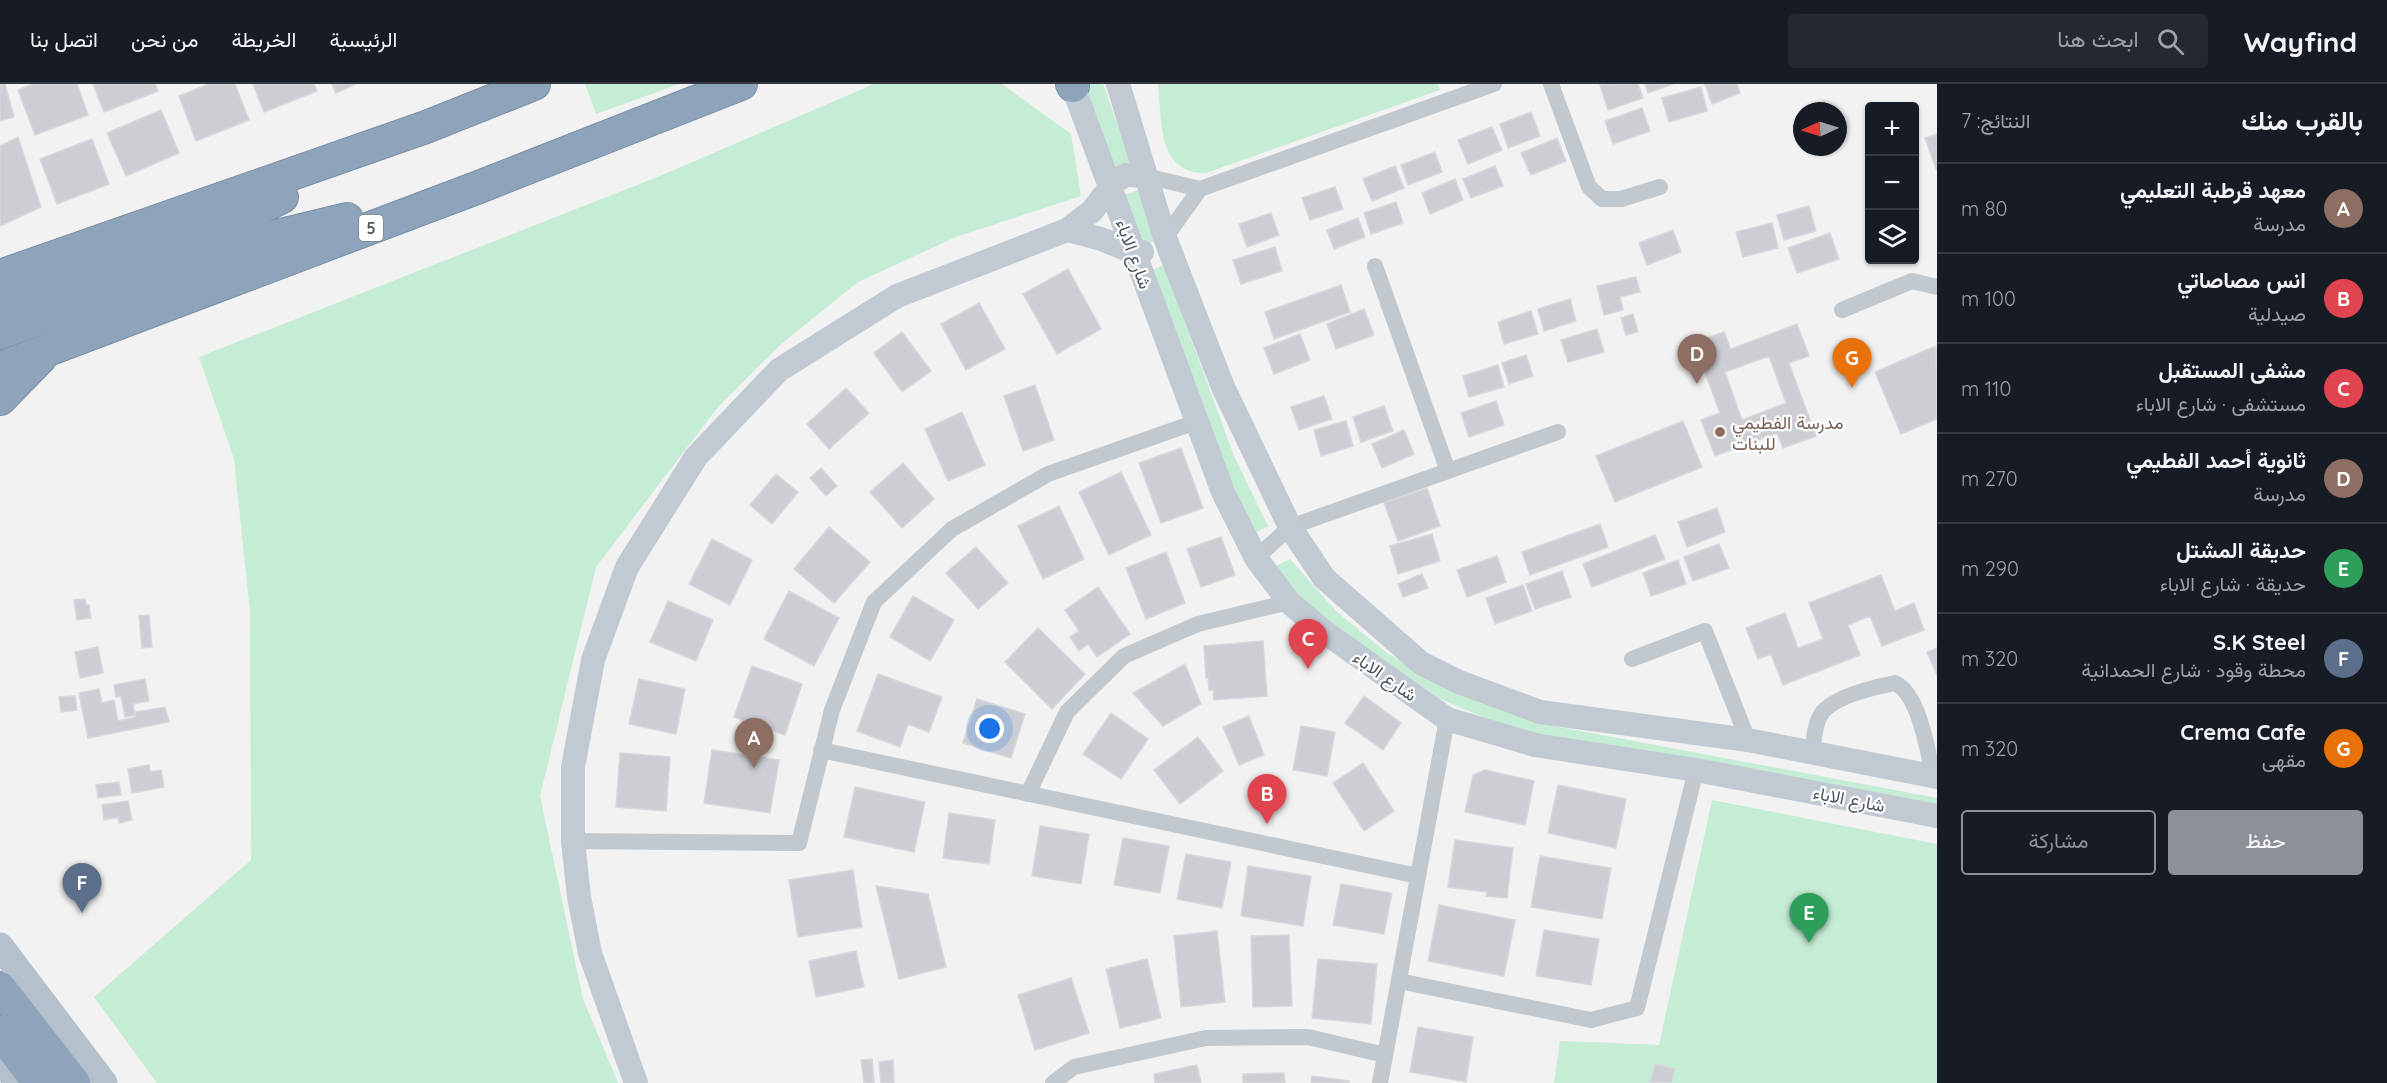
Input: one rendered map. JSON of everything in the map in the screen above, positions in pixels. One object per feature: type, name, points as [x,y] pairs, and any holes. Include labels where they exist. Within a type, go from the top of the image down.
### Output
[{"type":"highway","points":[[0,276],[426,127],[534,84]]},
{"type":"highway","name":"5","points":[[0,368],[478,187],[741,84]]},
{"type":"highway","points":[[0,306],[258,209],[426,127]]},
{"type":"highway","name":"5","points":[[0,333],[264,239],[478,187]]},
{"type":"highway","points":[[0,399],[47,350]]},
{"type":"highway","points":[[0,988],[74,1083]]},
{"type":"highway","points":[[0,1032],[39,1083]]},
{"type":"main road","name":"شارع الاباء","points":[[1118,84],[1165,238],[1223,387],[1290,527],[1324,578],[1421,663],[1459,682],[1540,712],[1748,740],[1936,777]]},
{"type":"main road","name":"شارع الاباء","points":[[1072,85],[1223,492],[1256,558],[1289,602],[1350,651],[1447,719],[1535,745],[1695,770],[1937,816]]},
{"type":"main road","points":[[636,1083],[590,953],[579,897],[573,841],[573,767],[593,660],[627,567],[696,457],[779,370],[897,296],[1067,230],[1092,211],[1110,185],[1126,176],[1146,176]]},
{"type":"main road","points":[[1067,230],[1101,239],[1133,252],[1151,249],[1165,238]]},
{"type":"main road","points":[[0,946],[104,1083]]},
{"type":"main road","points":[[0,1059],[18,1083]]},
{"type":"street","points":[[1146,176],[1200,189],[1494,84]]},
{"type":"street","points":[[1551,84],[1589,187],[1602,199],[1621,199],[1660,187]]},
{"type":"street","points":[[1165,238],[1200,189]]},
{"type":"street","points":[[1375,266],[1448,471]]},
{"type":"street","points":[[1842,310],[1912,281],[1937,287]]},
{"type":"street","points":[[573,841],[799,843],[832,710],[874,602],[952,529],[1048,474],[1196,422]]},
{"type":"street","points":[[1256,558],[1290,527],[1558,432]]},
{"type":"street","points":[[1028,794],[1067,712],[1124,656],[1198,624],[1289,602]]},
{"type":"street","points":[[1632,659],[1705,631],[1748,740]]},
{"type":"street","points":[[1812,752],[1815,727],[1821,714],[1829,705],[1848,696],[1895,683],[1903,687],[1910,697],[1936,777]]},
{"type":"street","points":[[1380,1083],[1447,719]]},
{"type":"street","points":[[821,750],[1418,876]]},
{"type":"street","points":[[1399,981],[1591,1020],[1637,1008],[1695,770]]},
{"type":"street","points":[[1053,1083],[1074,1067],[1206,1038],[1308,1037],[1385,1055]]},
{"type":"green space","points":[[585,84],[679,84],[596,114]]},
{"type":"green space","points":[[874,84],[1002,84],[1071,134],[1081,196],[956,237],[858,282],[781,344],[718,407],[596,567],[540,796],[583,999],[618,1083],[157,1083],[94,997],[251,860],[250,612],[234,459],[199,357],[660,176]]},
{"type":"green space","points":[[1084,84],[1103,84],[1131,162],[1115,169]]},
{"type":"green space","points":[[1158,84],[1438,84],[1440,90],[1206,173],[1190,171],[1178,165],[1170,155],[1162,128]]},
{"type":"green space","points":[[1141,189],[1159,239],[1144,245],[1125,195]]},
{"type":"green space","points":[[1164,265],[1234,456],[1268,526],[1255,533],[1222,460],[1152,270]]},
{"type":"green space","points":[[1290,559],[1336,611],[1387,653],[1446,687],[1538,723],[1937,798],[1937,814],[1509,728],[1440,699],[1326,620],[1298,593],[1276,566]]},
{"type":"green space","points":[[1712,800],[1937,844],[1937,1083],[1554,1083],[1560,1041],[1659,1045]]},
{"type":"building","points":[[0,84],[5,84],[14,117],[0,121]]},
{"type":"building","points":[[33,84],[77,84],[88,115],[35,135],[18,90]]},
{"type":"building","points":[[93,84],[155,84],[158,91],[104,112]]},
{"type":"building","points":[[209,84],[235,84],[249,120],[196,141],[179,96]]},
{"type":"building","points":[[253,84],[314,84],[317,91],[264,112]]},
{"type":"building","points":[[332,84],[356,84],[336,93]]},
{"type":"building","points":[[1638,84],[1643,98],[1608,110],[1600,85]]},
{"type":"building","points":[[1645,84],[1673,84],[1648,93]]},
{"type":"building","points":[[1705,84],[1737,84],[1740,93],[1712,104]]},
{"type":"building","points":[[1701,87],[1707,111],[1669,122],[1662,98]]},
{"type":"building","points":[[1642,108],[1650,131],[1613,144],[1605,121]]},
{"type":"building","points":[[161,110],[179,153],[126,176],[107,133]]},
{"type":"building","points":[[1531,112],[1540,136],[1508,148],[1500,124]]},
{"type":"building","points":[[1492,127],[1502,150],[1468,164],[1458,140]]},
{"type":"building","points":[[1937,134],[1937,169],[1936,169],[1925,138]]},
{"type":"building","points":[[18,137],[41,207],[0,226],[0,146]]},
{"type":"building","points":[[1557,138],[1566,161],[1531,175],[1521,153]]},
{"type":"building","points":[[92,139],[109,184],[57,204],[40,159]]},
{"type":"building","points":[[1435,152],[1442,172],[1408,185],[1401,165]]},
{"type":"building","points":[[1395,166],[1404,188],[1372,201],[1363,179]]},
{"type":"building","points":[[1495,166],[1503,186],[1471,198],[1463,179]]},
{"type":"building","points":[[1455,179],[1463,200],[1430,214],[1422,193]]},
{"type":"building","points":[[1335,187],[1343,209],[1310,220],[1302,198]]},
{"type":"building","points":[[1396,202],[1403,223],[1371,234],[1364,213]]},
{"type":"building","points":[[1809,206],[1816,231],[1784,240],[1777,215]]},
{"type":"building","points":[[1271,213],[1279,235],[1247,247],[1239,224]]},
{"type":"building","points":[[1358,218],[1365,237],[1334,249],[1327,230]]},
{"type":"building","points":[[1772,223],[1778,248],[1743,257],[1736,232]]},
{"type":"building","points":[[1673,230],[1681,252],[1647,265],[1639,243]]},
{"type":"building","points":[[1830,233],[1839,259],[1797,273],[1788,248]]},
{"type":"building","points":[[1275,247],[1282,271],[1241,284],[1233,260]]},
{"type":"building","points":[[1068,269],[1101,329],[1057,354],[1023,294]]},
{"type":"building","points":[[1636,277],[1640,292],[1620,297],[1623,310],[1604,315],[1597,286]]},
{"type":"building","points":[[1341,285],[1350,312],[1274,339],[1265,312]]},
{"type":"building","points":[[1570,299],[1576,321],[1544,331],[1538,309]]},
{"type":"building","points":[[979,303],[1005,349],[966,370],[941,324]]},
{"type":"building","points":[[1364,309],[1374,335],[1336,349],[1327,324]]},
{"type":"building","points":[[1531,311],[1538,334],[1504,344],[1498,322]]},
{"type":"building","points":[[1633,314],[1638,332],[1626,335],[1621,318]]},
{"type":"building","points":[[1797,324],[1809,356],[1789,363],[1816,436],[1783,448],[1777,433],[1715,456],[1701,420],[1720,413],[1694,343],[1724,332],[1731,349]],"holes":[[[1769,356],[1786,403],[1742,420],[1725,372]]]},
{"type":"building","points":[[1597,329],[1604,352],[1568,362],[1561,340]]},
{"type":"building","points":[[902,332],[931,371],[902,392],[874,353]]},
{"type":"building","points":[[1300,334],[1310,360],[1274,374],[1264,348]]},
{"type":"building","points":[[1936,346],[1937,419],[1901,434],[1875,372]]},
{"type":"building","points":[[1526,355],[1533,376],[1509,384],[1502,363]]},
{"type":"building","points":[[1498,365],[1504,387],[1469,397],[1463,376]]},
{"type":"building","points":[[1035,385],[1054,440],[1023,451],[1004,396]]},
{"type":"building","points":[[846,388],[869,413],[829,449],[807,424]]},
{"type":"building","points":[[1324,396],[1332,419],[1299,430],[1291,407]]},
{"type":"building","points":[[1496,401],[1504,425],[1469,437],[1461,413]]},
{"type":"building","points":[[1384,406],[1393,431],[1361,442],[1353,417]]},
{"type":"building","points":[[962,412],[985,465],[948,481],[925,429]]},
{"type":"building","points":[[1346,421],[1353,446],[1321,456],[1314,430]]},
{"type":"building","points":[[1683,421],[1702,467],[1615,502],[1596,456]]},
{"type":"building","points":[[1404,430],[1414,454],[1382,468],[1372,444]]},
{"type":"building","points":[[1181,448],[1203,508],[1161,523],[1139,463]]},
{"type":"building","points":[[903,463],[934,499],[902,528],[870,492]]},
{"type":"building","points":[[821,468],[837,486],[826,496],[810,478]]},
{"type":"building","points":[[1121,472],[1151,535],[1109,555],[1079,492]]},
{"type":"building","points":[[776,474],[798,492],[772,524],[750,505]]},
{"type":"building","points":[[1427,488],[1440,526],[1398,541],[1384,503]]},
{"type":"building","points":[[1059,506],[1084,559],[1043,579],[1018,526]]},
{"type":"building","points":[[1717,508],[1725,532],[1687,547],[1678,522]]},
{"type":"building","points":[[1600,524],[1608,547],[1530,575],[1522,552]]},
{"type":"building","points":[[829,527],[870,562],[834,603],[794,569]]},
{"type":"building","points":[[1432,534],[1440,561],[1398,574],[1390,546]]},
{"type":"building","points":[[1655,535],[1665,559],[1592,587],[1583,564]]},
{"type":"building","points":[[1221,537],[1235,575],[1201,587],[1187,549]]},
{"type":"building","points":[[712,539],[752,560],[730,605],[689,584]]},
{"type":"building","points":[[1719,544],[1729,568],[1693,581],[1684,557]]},
{"type":"building","points":[[976,547],[1008,583],[978,609],[946,573]]},
{"type":"building","points":[[1166,552],[1185,603],[1146,619],[1126,568]]},
{"type":"building","points":[[1497,556],[1506,582],[1467,597],[1457,570]]},
{"type":"building","points":[[1678,560],[1686,584],[1651,596],[1643,573]]},
{"type":"building","points":[[1562,571],[1571,597],[1535,609],[1526,584]]},
{"type":"building","points":[[1422,574],[1428,588],[1403,597],[1398,584]]},
{"type":"building","points":[[1881,575],[1895,611],[1914,603],[1924,630],[1882,646],[1870,616],[1848,625],[1860,655],[1783,685],[1771,654],[1758,659],[1746,628],[1785,613],[1798,648],[1823,639],[1809,603]]},
{"type":"building","points":[[1523,585],[1532,611],[1495,624],[1486,598]]},
{"type":"building","points":[[1098,587],[1130,634],[1097,657],[1088,644],[1079,651],[1070,637],[1079,631],[1065,610]]},
{"type":"building","points":[[789,591],[839,618],[814,666],[764,639]]},
{"type":"building","points":[[913,596],[954,620],[930,661],[890,637]]},
{"type":"building","points":[[85,599],[86,605],[89,605],[91,618],[77,620],[74,600]]},
{"type":"building","points":[[668,601],[713,620],[696,661],[650,642]]},
{"type":"building","points":[[149,615],[152,647],[142,648],[139,616]]},
{"type":"building","points":[[1038,628],[1085,674],[1052,709],[1005,662]]},
{"type":"building","points":[[1263,641],[1267,696],[1214,700],[1213,690],[1209,690],[1208,678],[1206,678],[1204,646]]},
{"type":"building","points":[[98,647],[103,673],[80,678],[75,652]]},
{"type":"building","points":[[1937,648],[1937,675],[1927,652]]},
{"type":"building","points":[[1185,664],[1201,704],[1163,726],[1133,693]]},
{"type":"building","points":[[752,666],[802,684],[785,735],[734,717]]},
{"type":"building","points":[[878,674],[942,697],[929,732],[908,724],[900,747],[857,731]]},
{"type":"building","points":[[145,679],[149,701],[133,704],[135,715],[125,717],[121,696],[116,697],[114,685]]},
{"type":"building","points":[[639,679],[685,689],[676,734],[629,724]]},
{"type":"building","points":[[99,689],[102,703],[114,700],[118,721],[136,717],[135,712],[165,707],[169,722],[88,738],[79,693]]},
{"type":"building","points":[[75,696],[77,710],[61,712],[59,697]]},
{"type":"building","points":[[1364,696],[1401,723],[1383,750],[1345,723]]},
{"type":"building","points":[[977,699],[1025,714],[1011,758],[963,743]]},
{"type":"building","points":[[1111,713],[1148,739],[1121,779],[1083,754]]},
{"type":"building","points":[[1249,716],[1264,755],[1239,765],[1223,727]]},
{"type":"building","points":[[1301,726],[1335,732],[1327,776],[1293,770]]},
{"type":"building","points":[[1198,737],[1223,771],[1180,804],[1154,770]]},
{"type":"building","points":[[712,750],[779,760],[770,813],[704,803]]},
{"type":"building","points":[[620,753],[670,757],[666,811],[616,807]]},
{"type":"building","points":[[1363,763],[1394,811],[1364,831],[1333,783]]},
{"type":"building","points":[[149,765],[150,772],[161,770],[164,787],[132,793],[128,769]]},
{"type":"building","points":[[1485,770],[1534,781],[1525,825],[1465,812],[1473,775]]},
{"type":"building","points":[[119,782],[121,795],[98,798],[96,785]]},
{"type":"building","points":[[1558,785],[1626,799],[1616,848],[1548,833]]},
{"type":"building","points":[[855,787],[925,802],[914,852],[844,837]]},
{"type":"building","points":[[128,801],[132,820],[119,823],[118,817],[104,820],[102,805]]},
{"type":"building","points":[[949,813],[995,820],[989,864],[943,858]]},
{"type":"building","points":[[1040,826],[1089,834],[1081,884],[1032,876]]},
{"type":"building","points":[[1123,838],[1169,846],[1160,893],[1114,885]]},
{"type":"building","points":[[1455,840],[1513,848],[1507,898],[1486,896],[1487,892],[1448,887]]},
{"type":"building","points":[[1186,854],[1231,862],[1222,908],[1177,899]]},
{"type":"building","points":[[1540,856],[1611,868],[1602,919],[1531,907]]},
{"type":"building","points":[[1248,866],[1311,876],[1303,926],[1241,916]]},
{"type":"building","points":[[853,870],[862,927],[798,937],[789,880]]},
{"type":"building","points":[[1341,884],[1392,893],[1384,934],[1333,925]]},
{"type":"building","points":[[876,886],[928,894],[946,967],[899,979]]},
{"type":"building","points":[[1439,905],[1515,920],[1504,976],[1428,961]]},
{"type":"building","points":[[1544,930],[1599,939],[1591,985],[1536,976]]},
{"type":"building","points":[[1217,931],[1225,1002],[1181,1007],[1174,936]]},
{"type":"building","points":[[1289,935],[1292,1006],[1253,1007],[1251,936]]},
{"type":"building","points":[[856,951],[864,987],[816,997],[809,961]]},
{"type":"building","points":[[1147,959],[1161,1018],[1120,1028],[1106,969]]},
{"type":"building","points":[[1318,959],[1377,964],[1371,1024],[1312,1018]]},
{"type":"building","points":[[1071,978],[1089,1033],[1035,1050],[1018,995]]},
{"type":"building","points":[[1418,1027],[1473,1037],[1466,1082],[1410,1072]]},
{"type":"building","points":[[872,1059],[874,1083],[864,1083],[861,1060]]},
{"type":"building","points":[[893,1060],[894,1083],[881,1083],[879,1062]]},
{"type":"building","points":[[1655,1064],[1675,1069],[1671,1083],[1650,1082]]},
{"type":"building","points":[[1197,1065],[1201,1083],[1155,1083],[1154,1074]]},
{"type":"building","points":[[1284,1073],[1285,1083],[1243,1083],[1243,1074]]},
{"type":"building","points":[[1312,1076],[1349,1081],[1349,1083],[1311,1083]]},
{"type":"place","name":"ثانوية أحمد الفطيمي","points":[[1697,384]]},
{"type":"place","name":"Crema Cafe","points":[[1852,388]]},
{"type":"place","name":"مدرسة الفطيمي للبنات","points":[[1720,432]]},
{"type":"place","name":"مشفى المستقبل","points":[[1308,669]]},
{"type":"place","name":"معهد قرطبة التعليمي","points":[[754,768]]},
{"type":"place","name":"انس مصاصاتي","points":[[1267,824]]},
{"type":"place","name":"S.K Steel","points":[[82,913]]},
{"type":"place","name":"حديقة المشتل","points":[[1809,943]]}]
